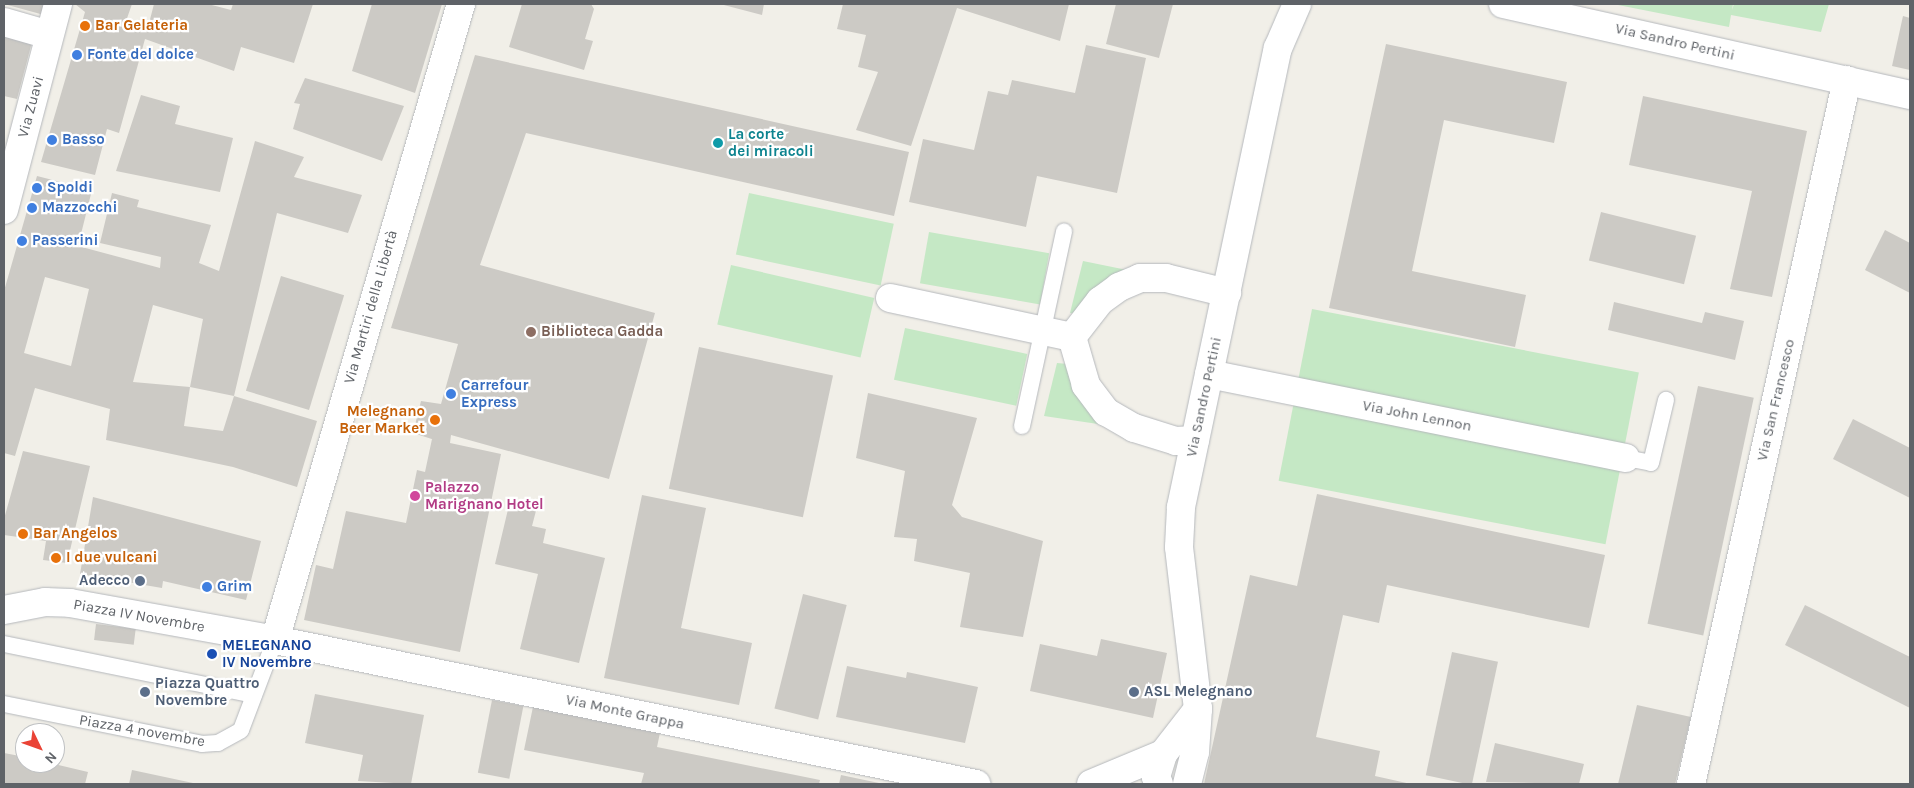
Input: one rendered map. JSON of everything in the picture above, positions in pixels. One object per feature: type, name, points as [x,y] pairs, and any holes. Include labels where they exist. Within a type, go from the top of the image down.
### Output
[{"type":"street","name":"Via Zuavi","points":[[4,210],[58,4]]},
{"type":"street","name":"Via Martiri della Libertà","points":[[275,640],[461,4]]},
{"type":"street","name":"Via Sandro Pertini","points":[[1187,784],[1195,752],[1198,710],[1178,546],[1181,507],[1278,48],[1297,4]]},
{"type":"street","name":"Via Sandro Pertini","points":[[1503,4],[1847,80]]},
{"type":"street","points":[[4,22],[50,35]]},
{"type":"street","points":[[1847,80],[1910,94]]},
{"type":"street","name":"Via San Francesco","points":[[1690,784],[1847,80]]},
{"type":"street","points":[[1072,337],[1100,301],[1119,287],[1140,278],[1166,278],[1227,293]]},
{"type":"street","points":[[890,298],[1072,337]]},
{"type":"street","points":[[1072,337],[1086,384],[1106,412],[1134,428],[1176,440],[1195,440]]},
{"type":"street","name":"Via John Lennon","points":[[1209,374],[1626,458]]},
{"type":"street","name":"Piazza IV Novembre","points":[[4,610],[45,602],[70,603],[275,640]]},
{"type":"street","name":"Via Monte Grappa","points":[[275,640],[976,784]]},
{"type":"street","points":[[1159,784],[1156,777],[1163,754],[1198,710]]},
{"type":"street","points":[[1090,784],[1163,754]]},
{"type":"lane","points":[[1022,426],[1064,231]]},
{"type":"lane","points":[[1626,458],[1651,463],[1666,400]]},
{"type":"lane","name":"Piazza 4 novembre","points":[[4,704],[202,744],[218,744],[241,730],[275,640]]},
{"type":"lane","points":[[4,644],[254,695]]},
{"type":"green space","points":[[1613,4],[1733,4],[1732,10],[1734,4],[1829,4],[1821,32],[1731,15],[1729,27]]},
{"type":"green space","points":[[749,193],[894,224],[881,285],[736,255]]},
{"type":"green space","points":[[929,232],[1049,253],[1040,304],[920,283]]},
{"type":"green space","points":[[1083,261],[1166,278],[1087,316],[1070,313]]},
{"type":"green space","points":[[731,265],[874,298],[861,358],[717,324]]},
{"type":"green space","points":[[1312,309],[1639,373],[1605,544],[1279,481]]},
{"type":"green space","points":[[905,328],[1027,354],[1016,406],[894,380]]},
{"type":"green space","points":[[1057,363],[1078,365],[1145,431],[1044,416]]},
{"type":"building","points":[[4,4],[47,4],[44,15]]},
{"type":"building","points":[[75,4],[132,4],[125,24],[147,31],[154,4],[208,4],[231,10],[233,4],[313,4],[294,63],[241,47],[234,71],[145,39],[119,133],[107,129],[95,175],[41,162],[85,12]]},
{"type":"building","points":[[372,4],[442,4],[415,93],[352,71]]},
{"type":"building","points":[[522,4],[591,4],[594,9],[585,39],[593,41],[584,70],[509,47]]},
{"type":"building","points":[[720,4],[764,4],[762,15]]},
{"type":"building","points":[[843,4],[1069,4],[1060,41],[957,8],[911,146],[856,130],[878,72],[858,67],[866,35],[837,29]]},
{"type":"building","points":[[1116,4],[1173,4],[1159,58],[1106,44]]},
{"type":"building","points":[[1903,16],[1910,18],[1910,70],[1892,66]]},
{"type":"building","points":[[4,35],[32,42],[17,99],[4,96]]},
{"type":"building","points":[[1386,44],[1567,82],[1554,143],[1444,120],[1412,271],[1526,295],[1515,347],[1329,308]]},
{"type":"building","points":[[1086,45],[1146,58],[1117,193],[1037,176],[1026,227],[909,202],[923,139],[974,150],[988,91],[1008,95],[1012,80],[1075,93]]},
{"type":"building","points":[[475,55],[909,152],[894,216],[526,133],[480,265],[655,313],[609,479],[451,435],[450,443],[501,454],[460,652],[304,620],[316,565],[333,569],[346,511],[406,523],[417,470],[425,472],[432,439],[413,433],[421,401],[441,404],[458,344],[391,328]]},
{"type":"building","points":[[305,78],[404,106],[382,161],[293,129],[300,104],[294,103]]},
{"type":"building","points":[[141,95],[180,106],[175,124],[233,138],[220,192],[116,171]]},
{"type":"building","points":[[1643,96],[1807,131],[1772,297],[1730,289],[1752,191],[1629,165]]},
{"type":"building","points":[[255,141],[304,157],[294,177],[362,195],[348,233],[277,213],[234,396],[317,421],[297,487],[233,467],[106,440],[110,409],[35,388],[15,456],[4,453],[4,291],[37,176],[92,190],[78,246],[160,268],[161,257],[100,243],[112,193],[139,200],[137,207],[211,225],[199,263],[219,271]],"holes":[[[45,277],[89,289],[71,366],[24,353]],[[153,305],[203,319],[190,387],[133,382]],[[190,387],[234,396],[223,431],[184,426]]]},
{"type":"building","points":[[1601,212],[1696,236],[1684,284],[1589,261]]},
{"type":"building","points":[[1885,230],[1910,243],[1910,293],[1865,270]]},
{"type":"building","points":[[281,276],[344,295],[309,410],[246,391]]},
{"type":"building","points":[[1614,302],[1702,323],[1705,312],[1744,321],[1735,360],[1608,330]]},
{"type":"building","points":[[699,347],[833,375],[803,517],[669,489]]},
{"type":"building","points":[[1698,386],[1754,398],[1703,636],[1647,624]]},
{"type":"building","points":[[868,393],[977,418],[952,505],[962,517],[1043,541],[1023,637],[960,627],[970,573],[914,561],[917,539],[894,537],[905,471],[856,458]]},
{"type":"building","points":[[1853,419],[1910,448],[1910,498],[1833,459]]},
{"type":"building","points":[[23,451],[90,466],[67,563],[43,560],[46,541],[4,535],[4,519]]},
{"type":"building","points":[[1317,494],[1605,555],[1589,628],[1387,585],[1379,623],[1343,615],[1316,737],[1380,751],[1375,776],[1411,784],[1204,784],[1250,575],[1297,586]]},
{"type":"building","points":[[642,495],[706,508],[681,628],[752,643],[739,705],[604,678]]},
{"type":"building","points":[[93,497],[261,541],[246,600],[163,581],[162,588],[80,574]]},
{"type":"building","points":[[510,501],[537,507],[532,526],[546,529],[543,543],[605,558],[579,663],[520,649],[538,574],[495,564]]},
{"type":"building","points":[[803,594],[847,605],[818,719],[774,708]]},
{"type":"building","points":[[1805,605],[1910,657],[1910,708],[1785,645]]},
{"type":"building","points":[[96,624],[136,629],[134,645],[94,640]]},
{"type":"building","points":[[1101,639],[1167,653],[1153,718],[1030,691],[1040,644],[1097,656]]},
{"type":"building","points":[[1452,652],[1498,662],[1472,784],[1426,775]]},
{"type":"building","points":[[847,666],[906,678],[907,672],[978,687],[965,743],[836,717]]},
{"type":"building","points":[[315,694],[424,715],[411,784],[358,781],[363,755],[305,743]]},
{"type":"building","points":[[492,700],[523,706],[509,779],[478,773]]},
{"type":"building","points":[[534,702],[661,728],[657,747],[820,780],[819,784],[641,784],[644,773],[524,750]]},
{"type":"building","points":[[1637,705],[1691,717],[1675,784],[1618,784]]},
{"type":"building","points":[[1495,743],[1584,764],[1579,784],[1486,782]]},
{"type":"building","points":[[4,753],[15,755],[15,773],[65,773],[65,767],[88,772],[85,784],[4,784]]},
{"type":"building","points":[[132,770],[193,783],[129,784]]},
{"type":"building","points":[[841,775],[879,783],[839,784]]},
{"type":"place","name":"Bar Gelateria","points":[[85,26]]},
{"type":"place","name":"Fonte del dolce","points":[[77,55]]},
{"type":"place","name":"Basso","points":[[52,140]]},
{"type":"place","name":"La corte dei miracoli","points":[[718,143]]},
{"type":"place","name":"Spoldi","points":[[37,188]]},
{"type":"place","name":"Mazzocchi","points":[[32,208]]},
{"type":"place","name":"Passerini","points":[[22,241]]},
{"type":"place","name":"Biblioteca Gadda","points":[[531,332]]},
{"type":"place","name":"Carrefour Express","points":[[451,394]]},
{"type":"place","name":"Melegnano Beer Market","points":[[435,420]]},
{"type":"place","name":"Palazzo Marignano Hotel","points":[[415,496]]},
{"type":"place","name":"Bar Angelos","points":[[23,534]]},
{"type":"place","name":"I due vulcani","points":[[56,558]]},
{"type":"place","name":"Adecco","points":[[140,581]]},
{"type":"place","name":"Grim","points":[[207,587]]},
{"type":"place","name":"MELEGNANO IV Novembre","points":[[212,654]]},
{"type":"place","name":"Piazza Quattro Novembre","points":[[145,692]]},
{"type":"place","name":"ASL Melegnano","points":[[1134,692]]}]
